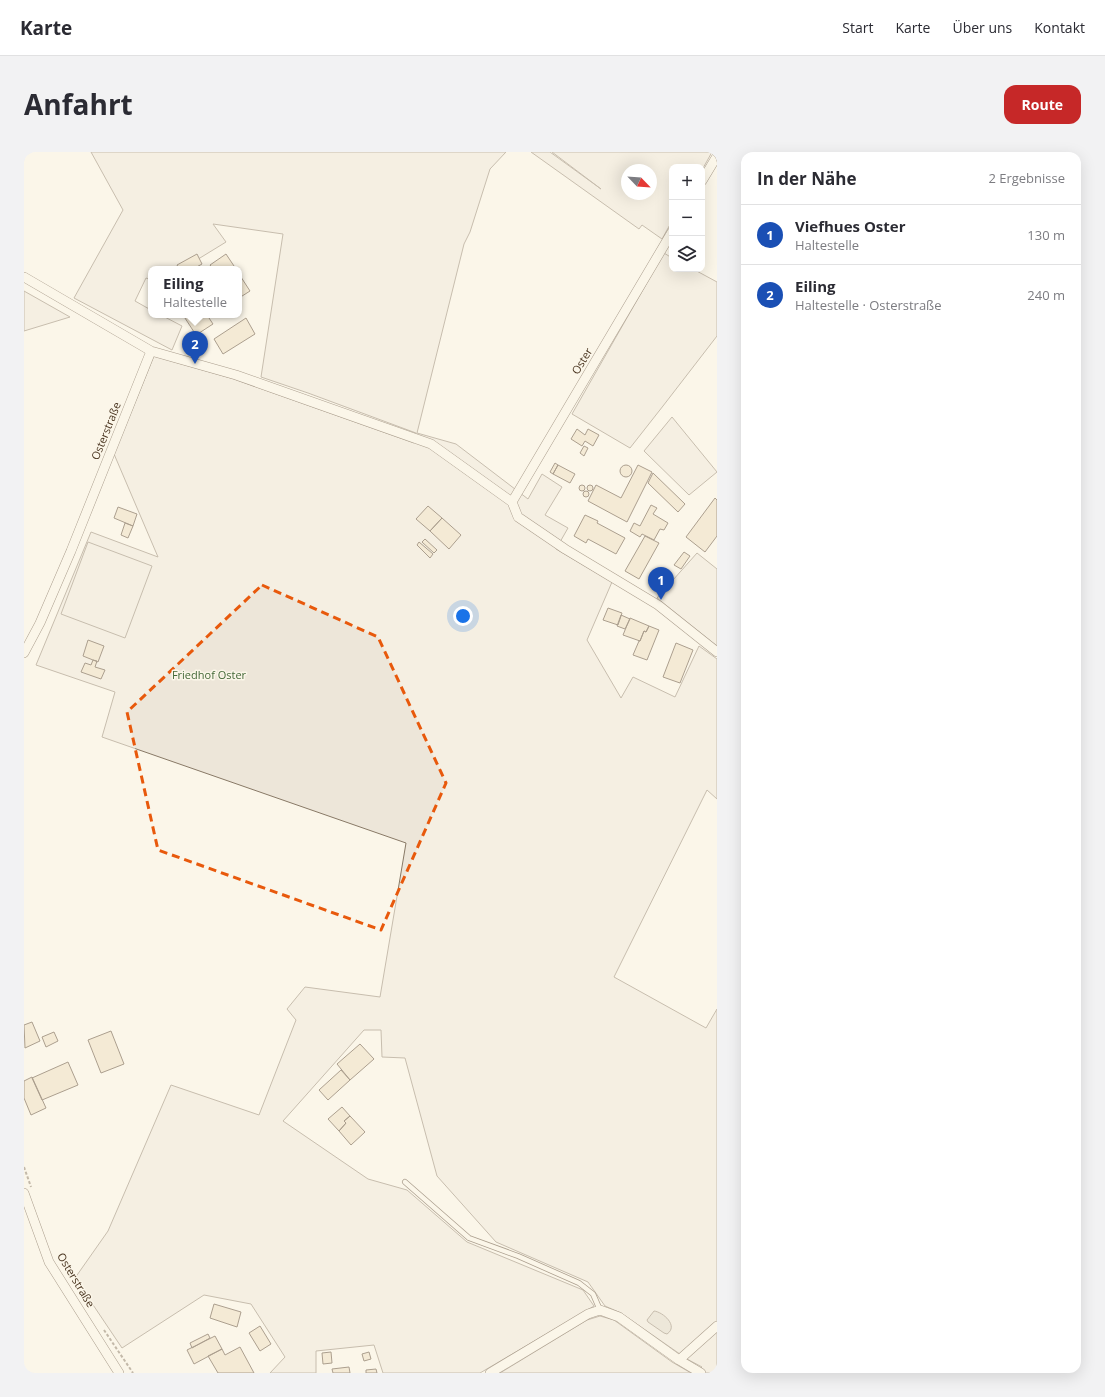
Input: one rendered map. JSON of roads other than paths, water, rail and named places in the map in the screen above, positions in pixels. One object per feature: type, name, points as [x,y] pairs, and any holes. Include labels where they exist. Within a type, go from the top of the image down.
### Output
[{"type":"street","points":[[705,176],[717,156]]},
{"type":"street","name":"Oster","points":[[512,502],[670,236]]},
{"type":"street","points":[[24,277],[151,351],[236,375],[432,444],[512,502],[518,517],[565,549],[658,605],[717,652]]},
{"type":"street","name":"Osterstraße","points":[[24,653],[40,623],[71,551],[151,351]]},
{"type":"street","name":"Osterstraße","points":[[28,1191],[49,1262],[119,1373]]},
{"type":"street","points":[[490,1373],[588,1314],[600,1310],[618,1317],[679,1360],[701,1373]]},
{"type":"street","points":[[679,1360],[717,1326]]},
{"type":"lane","points":[[405,1182],[469,1238],[518,1256],[579,1283],[593,1294],[600,1310]]},
{"type":"place","name":"Eiling","points":[[195,364]]},
{"type":"place","name":"Viefhues Oster","points":[[661,600]]},
{"type":"park label","name":"Friedhof Oster","points":[[209,675]]}]
